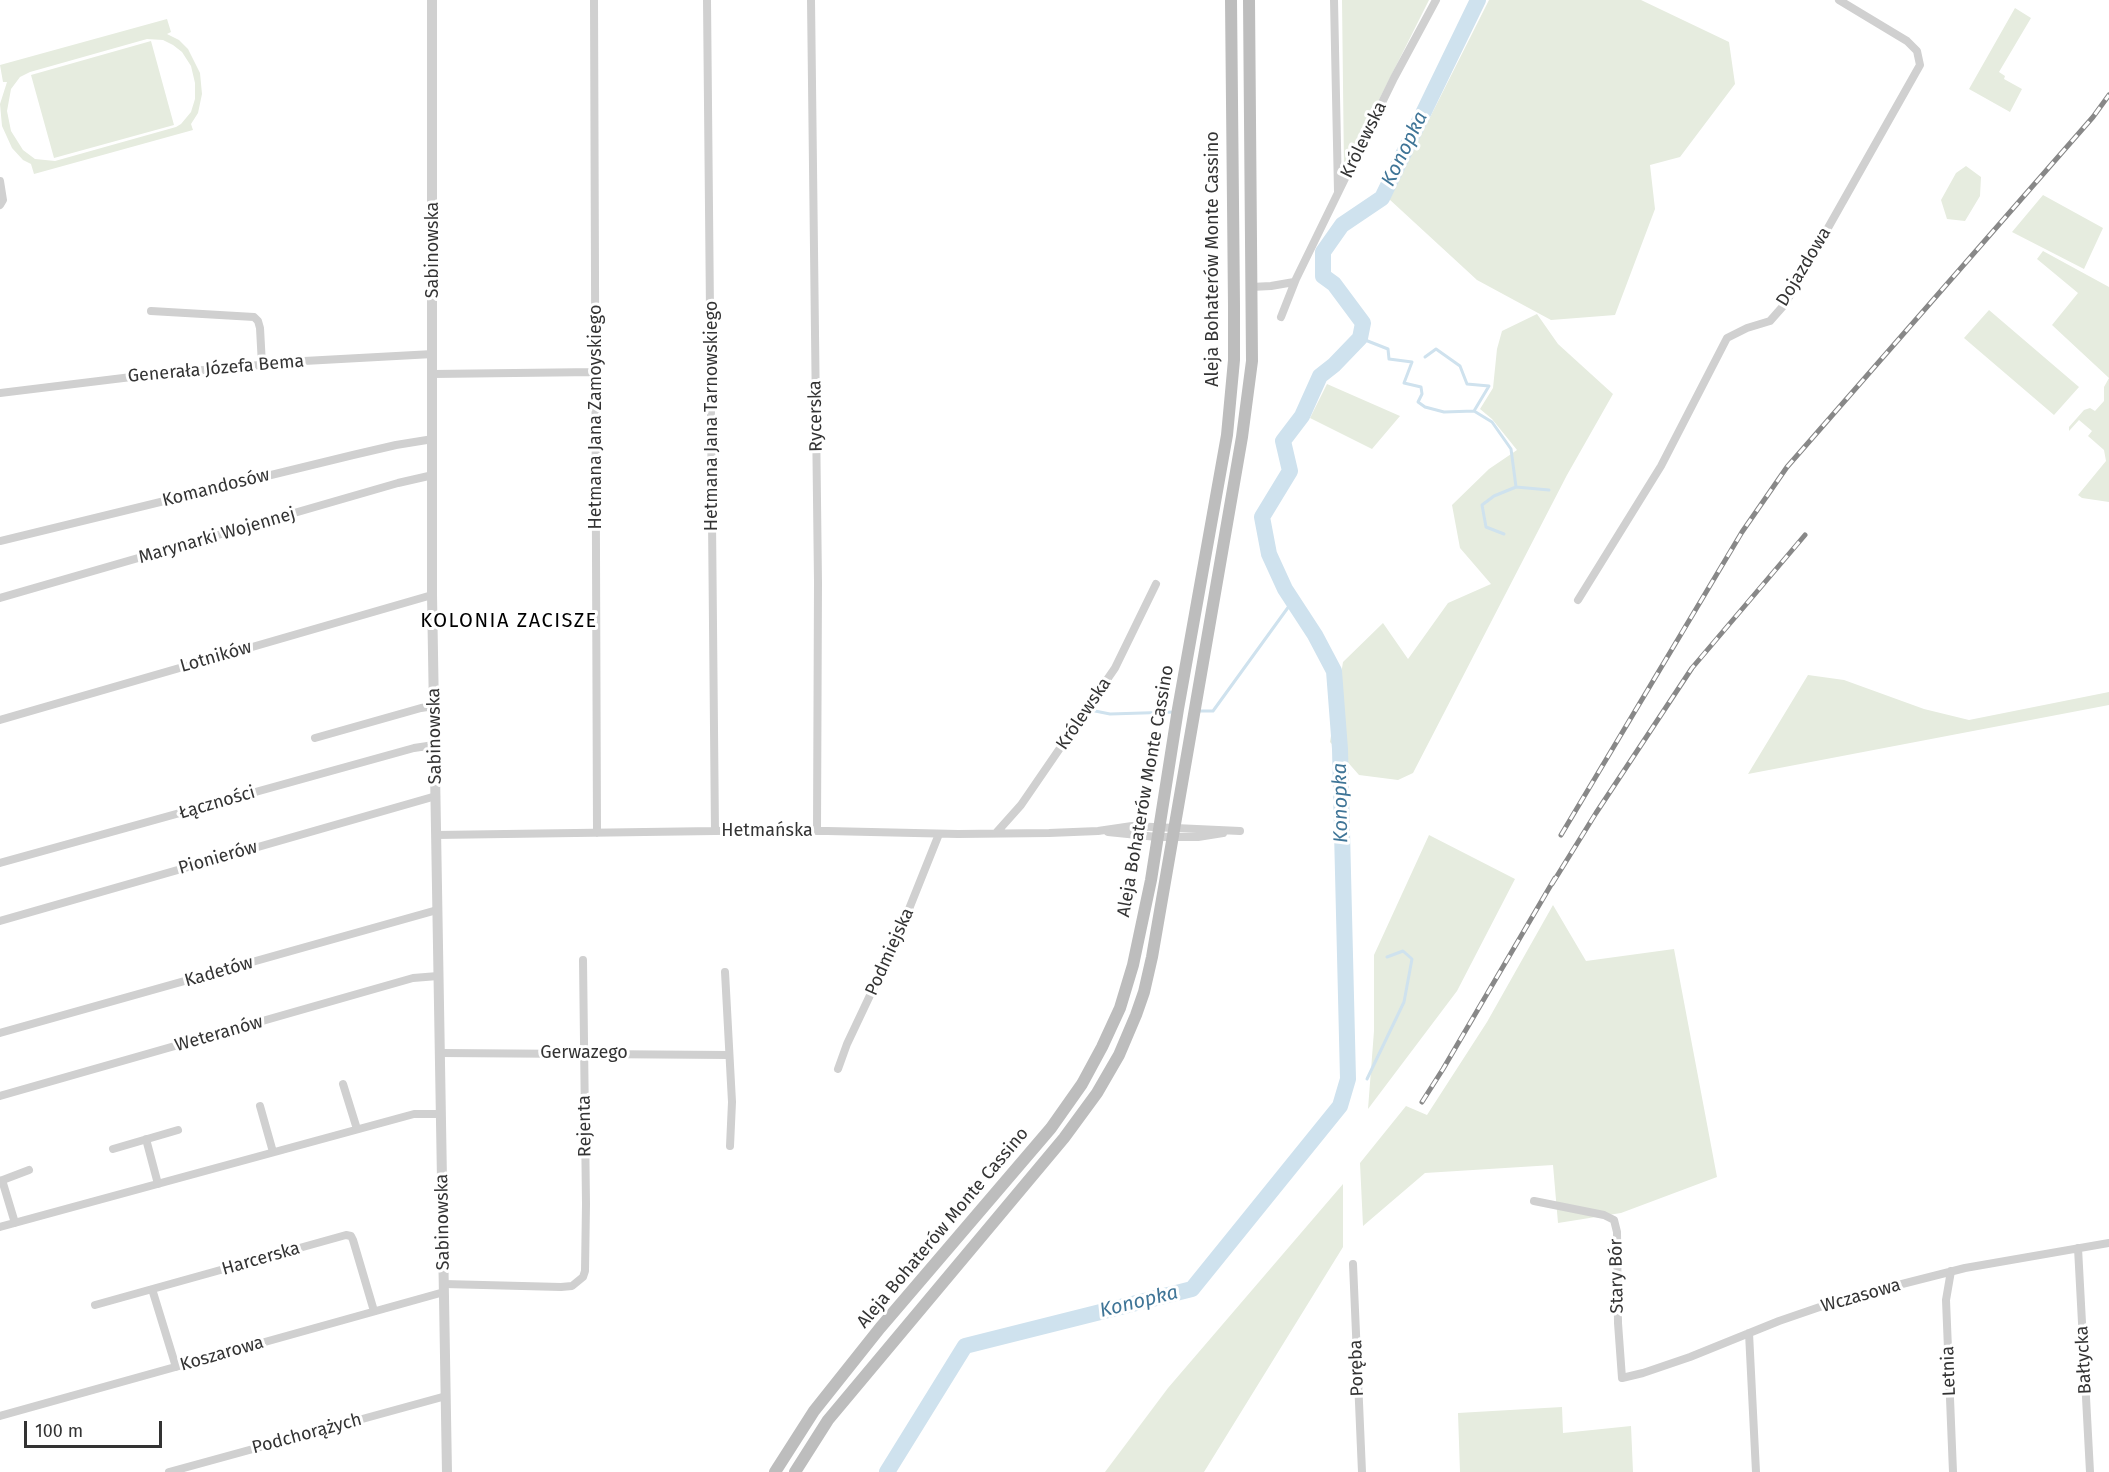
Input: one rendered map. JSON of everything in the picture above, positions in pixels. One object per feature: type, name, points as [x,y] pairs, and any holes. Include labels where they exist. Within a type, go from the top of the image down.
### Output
[{"type":"main road","name":"Aleja Bohaterów Monte Cassino","points":[[775,1472],[822,1401],[888,1319],[1051,1128],[1082,1084],[1102,1047],[1120,1008],[1134,965],[1227,435],[1234,360],[1231,0]]},
{"type":"main road","name":"Aleja Bohaterów Monte Cassino","points":[[795,1472],[828,1420],[1064,1138],[1097,1094],[1119,1055],[1144,992],[1196,710],[1242,437],[1252,361],[1249,0]]},
{"type":"street","name":"Sabinowska","points":[[432,0],[432,595],[447,1472]]},
{"type":"street","name":"Hetmana Jana Zamoyskiego","points":[[594,0],[597,833]]},
{"type":"street","name":"Hetmana Jana Tarnowskiego","points":[[707,0],[715,831]]},
{"type":"street","name":"Rycerska","points":[[811,0],[818,582],[817,831]]},
{"type":"street","points":[[1334,0],[1338,195]]},
{"type":"street","name":"Królewska","points":[[1281,317],[1294,282],[1394,78],[1436,0]]},
{"type":"street","name":"Dojazdowa","points":[[1578,600],[1661,466],[1727,338],[1747,328],[1770,321],[1785,304],[1920,65],[1917,51],[1907,41],[1839,0]]},
{"type":"street","points":[[0,181],[3,200],[0,205]]},
{"type":"street","points":[[1251,287],[1294,282]]},
{"type":"street","points":[[151,311],[254,317],[260,328],[262,365]]},
{"type":"street","name":"Generała Józefa Bema","points":[[0,393],[148,375],[433,354]]},
{"type":"street","points":[[433,374],[596,372]]},
{"type":"street","name":"Komandosów","points":[[0,541],[364,453],[433,439]]},
{"type":"street","name":"Marynarki Wojennej","points":[[0,598],[433,475]]},
{"type":"street","name":"Królewska","points":[[996,833],[1021,805],[1115,668],[1155,584]]},
{"type":"street","name":"Lotników","points":[[0,720],[432,595]]},
{"type":"street","points":[[315,738],[434,706]]},
{"type":"street","name":"Łączności","points":[[0,863],[402,751],[434,745]]},
{"type":"street","name":"Pionierów","points":[[0,921],[436,796]]},
{"type":"street","name":"Hetmańska","points":[[436,835],[715,831],[939,834],[1098,831],[1132,826],[1158,832],[1239,831],[1198,837],[1174,832]]},
{"type":"street","name":"Podmiejska","points":[[838,1069],[847,1044],[899,934],[939,834]]},
{"type":"street","name":"Kadetów","points":[[0,1033],[437,910]]},
{"type":"street","name":"Rejenta","points":[[573,1286],[579,1282],[585,1270],[583,960]]},
{"type":"street","points":[[725,972],[732,1102],[730,1146]]},
{"type":"street","name":"Weteranów","points":[[0,1096],[413,978],[438,976]]},
{"type":"street","name":"Gerwazego","points":[[440,1053],[729,1054]]},
{"type":"street","points":[[343,1084],[357,1129]]},
{"type":"street","points":[[260,1106],[273,1152]]},
{"type":"street","points":[[0,1227],[414,1114],[441,1114]]},
{"type":"street","points":[[113,1149],[178,1130]]},
{"type":"street","points":[[146,1139],[158,1184]]},
{"type":"street","points":[[15,1223],[1,1180],[29,1170]]},
{"type":"street","name":"Stary Bór","points":[[1534,1202],[1604,1215],[1614,1220],[1617,1232],[1618,1323],[1622,1378]]},
{"type":"street","name":"Harcerska","points":[[95,1305],[346,1235],[351,1236],[353,1240],[374,1311]]},
{"type":"street","name":"Wczasowa","points":[[1622,1378],[1653,1370],[1843,1299],[1951,1271],[2109,1243]]},
{"type":"street","name":"Bałtycka","points":[[2078,1248],[2090,1472]]},
{"type":"street","name":"Poręba","points":[[1353,1264],[1362,1472]]},
{"type":"street","name":"Letnia","points":[[1951,1271],[1946,1300],[1953,1472]]},
{"type":"street","name":"Koszarowa","points":[[0,1416],[374,1311],[444,1288],[573,1286]]},
{"type":"street","points":[[152,1289],[176,1367]]},
{"type":"street","points":[[1749,1333],[1756,1472]]},
{"type":"street","name":"Podchorążych","points":[[169,1472],[446,1396]]},
{"type":"shaded area","points":[[1342,0],[1429,0],[1344,170]]},
{"type":"shaded area","points":[[1489,0],[1641,0],[1729,42],[1735,84],[1680,157],[1650,165],[1655,209],[1615,315],[1551,320],[1477,280],[1389,199]]},
{"type":"shaded area","points":[[2015,8],[2031,18],[1999,72],[2005,76],[2004,79],[2022,89],[2010,112],[1969,89]]},
{"type":"shaded area","points":[[167,19],[171,32],[167,34],[179,40],[188,49],[200,73],[202,94],[198,113],[191,124],[193,130],[34,174],[31,164],[23,160],[12,148],[2,126],[0,104],[7,82],[3,82],[0,65]],"holes":[[[147,39],[163,40],[182,52],[191,66],[195,83],[195,99],[191,112],[181,124],[55,161],[35,159],[23,150],[11,131],[7,111],[11,89],[20,77],[30,72]]]},
{"type":"shaded area","points":[[151,41],[174,125],[54,158],[31,75]]},
{"type":"shaded area","points":[[1966,166],[1981,177],[1980,196],[1965,221],[1947,219],[1941,200],[1956,173]]},
{"type":"shaded area","points":[[2043,195],[2103,228],[2084,269],[2012,232]]},
{"type":"shaded area","points":[[2043,251],[2109,287],[2109,378],[2052,325],[2078,293],[2037,259]]},
{"type":"shaded area","points":[[1989,310],[2079,387],[2054,415],[1964,338]]},
{"type":"shaded area","points":[[1537,314],[1558,344],[1613,394],[1567,475],[1413,773],[1398,780],[1359,775],[1330,742],[1343,662],[1383,623],[1408,659],[1448,603],[1491,584],[1460,548],[1452,505],[1489,469],[1517,450],[1492,419],[1480,409],[1493,388],[1497,349],[1502,331]]},
{"type":"shaded area","points":[[2109,378],[2109,502],[2082,498],[2078,495],[2106,461],[2104,450],[2088,436],[2092,431],[2079,420],[2069,431],[2069,427],[2084,410],[2090,408],[2095,411],[2104,401],[2104,387]]},
{"type":"shaded area","points":[[1327,384],[1400,416],[1372,449],[1310,418]]},
{"type":"shaded area","points":[[1808,675],[1844,680],[1924,709],[1969,720],[2109,692],[2109,705],[1748,774]]},
{"type":"shaded area","points":[[1429,835],[1515,879],[1457,991],[1368,1109],[1374,1031],[1374,955]]},
{"type":"shaded area","points":[[1553,905],[1586,961],[1674,949],[1717,1177],[1621,1213],[1558,1223],[1553,1165],[1425,1173],[1363,1226],[1360,1163],[1406,1106],[1427,1115],[1487,1022]]},
{"type":"shaded area","points":[[1343,1184],[1343,1247],[1204,1472],[1105,1472],[1168,1388]]},
{"type":"shaded area","points":[[1562,1407],[1563,1433],[1631,1426],[1633,1472],[1460,1472],[1458,1413]]},
{"type":"waterway","name":"Konopka","points":[[887,1472],[965,1346],[1192,1289],[1340,1106],[1348,1079],[1340,749],[1334,671],[1315,635],[1285,589],[1269,554],[1262,517],[1290,471],[1283,441],[1302,416],[1320,376],[1360,338],[1363,323],[1334,284],[1323,276],[1323,252],[1342,225],[1382,198],[1478,0]]},
{"type":"waterway","points":[[1360,338],[1388,349],[1389,359],[1412,362],[1404,383],[1421,387],[1422,394],[1418,402],[1425,407],[1444,412],[1474,411],[1492,422],[1511,449],[1516,487],[1494,496],[1482,505],[1486,527],[1504,534]]},
{"type":"waterway","points":[[1425,357],[1436,349],[1460,366],[1467,384],[1489,386],[1474,411]]},
{"type":"waterway","points":[[1516,487],[1549,490]]},
{"type":"waterway","points":[[1197,711],[1213,711],[1292,602]]},
{"type":"waterway","points":[[1095,711],[1110,714],[1175,712]]},
{"type":"waterway","points":[[1367,1079],[1404,1002],[1412,959],[1403,951],[1387,957]]},
{"type":"railway","points":[[1561,835],[1742,532],[1787,467],[2093,117],[2109,95]]},
{"type":"railway","points":[[1552,884],[1692,668],[1805,535]]},
{"type":"railway","points":[[1422,1102],[1555,878]]},
{"type":"district","name":"KOLONIA ZACISZE","points":[[509,621]]}]
